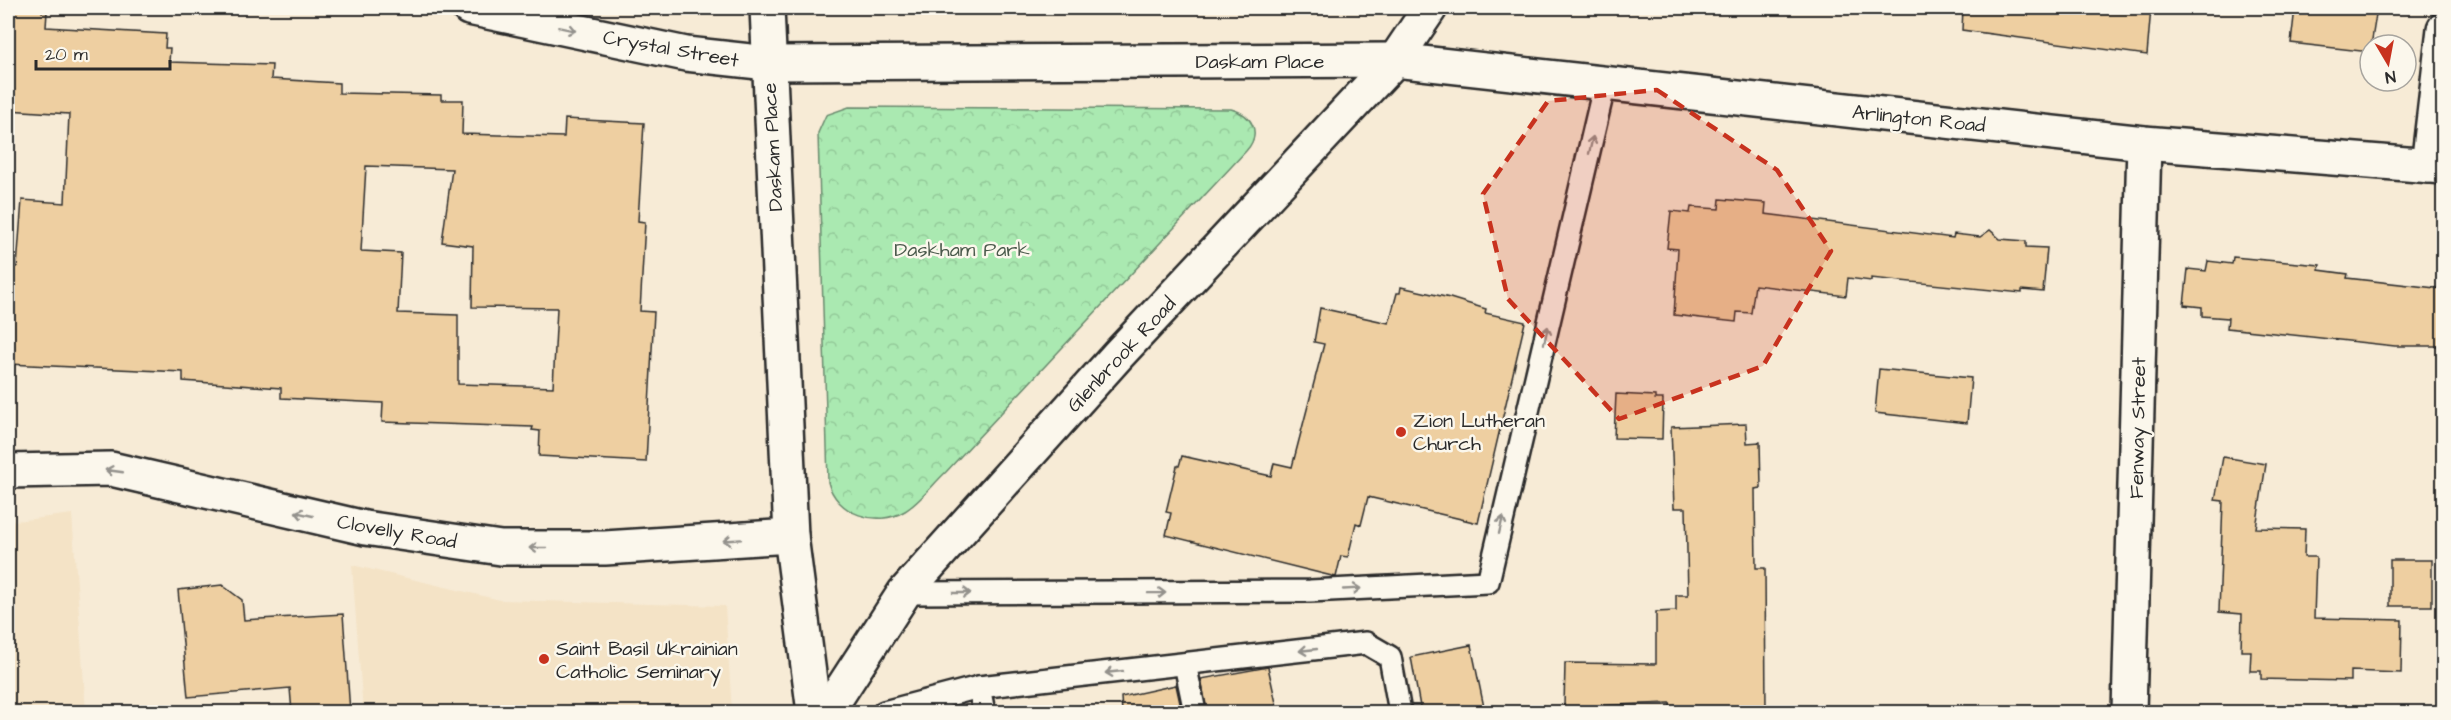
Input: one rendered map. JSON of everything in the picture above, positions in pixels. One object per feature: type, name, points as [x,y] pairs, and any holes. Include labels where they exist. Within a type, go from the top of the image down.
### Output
[{"type":"street","name":"Crystal Street","points":[[469,8],[686,54],[768,63]]},
{"type":"street","points":[[766,8],[768,63]]},
{"type":"street","name":"Glenbrook Road","points":[[827,712],[904,593],[1118,355],[1395,60],[1431,8]]},
{"type":"street","points":[[2436,167],[2444,29]]},
{"type":"street","name":"Daskam Place","points":[[814,712],[791,536],[768,63],[1395,60]]},
{"type":"street","name":"Arlington Road","points":[[1395,60],[2144,143],[2436,167]]},
{"type":"street","name":"Fenway Street","points":[[2130,712],[2144,143]]},
{"type":"street","name":"Clovelly Road","points":[[8,471],[111,469],[365,528],[501,548],[605,548],[791,536]]},
{"type":"lane","points":[[904,593],[1310,591],[1488,582],[1605,84]]},
{"type":"lane","points":[[884,712],[979,687],[1366,643],[1390,657],[1400,712]]},
{"type":"lane","points":[[1185,664],[1195,712]]},
{"type":"lane","points":[[979,687],[984,712]]},
{"type":"highlighted area","points":[[1657,90],[1777,170],[1831,251],[1763,366],[1619,419],[1508,299],[1483,194],[1548,101]]},
{"type":"shaded area","points":[[72,514],[86,712],[8,712],[8,522]]},
{"type":"shaded area","name":"Saint Basil Ukrainian Catholic Seminary","points":[[352,565],[500,600],[725,606],[732,712],[363,712]]},
{"type":"green space","name":"Daskham Park","points":[[849,107],[1231,109],[1250,120],[1254,131],[1254,138],[1246,151],[926,493],[905,511],[882,518],[870,518],[848,510],[832,493],[828,482],[818,133],[826,115]]},
{"type":"building","points":[[8,8],[43,8],[42,12],[47,12],[46,27],[166,34],[165,48],[170,48],[169,62],[272,65],[271,79],[339,83],[339,93],[441,95],[441,100],[463,100],[462,134],[564,137],[565,119],[644,123],[638,221],[645,222],[640,311],[654,312],[646,462],[539,456],[540,431],[532,430],[533,427],[382,422],[383,403],[281,398],[281,388],[183,381],[183,372],[8,364],[8,266],[17,267],[22,200],[65,203],[69,114],[8,110]],"holes":[[[366,166],[452,169],[442,242],[473,246],[472,307],[557,308],[553,387],[458,384],[458,315],[398,313],[401,253],[361,251]]]},
{"type":"building","points":[[1963,8],[2151,8],[2147,55],[1962,30]]},
{"type":"building","points":[[2295,8],[2377,8],[2373,33],[2358,33],[2358,51],[2291,43]]},
{"type":"building","points":[[1720,199],[1766,203],[1765,214],[1953,238],[1954,234],[1980,237],[1990,230],[2000,239],[2026,241],[2026,247],[2047,248],[2043,292],[2022,290],[2022,293],[1871,278],[1871,281],[1848,278],[1846,296],[1755,285],[1751,313],[1737,312],[1736,322],[1674,315],[1678,249],[1667,248],[1671,211],[1690,213],[1691,207],[1719,209]]},
{"type":"building","points":[[2233,257],[2320,265],[2319,270],[2348,274],[2347,278],[2444,289],[2444,346],[2395,346],[2227,328],[2228,318],[2202,316],[2202,307],[2184,305],[2188,269],[2206,271],[2208,261],[2232,264]]},
{"type":"building","name":"Zion Lutheran Church","points":[[1401,287],[1450,298],[1486,309],[1485,313],[1525,322],[1478,523],[1368,497],[1361,525],[1356,523],[1348,557],[1341,556],[1336,577],[1166,535],[1171,513],[1166,512],[1177,466],[1182,456],[1271,476],[1274,463],[1292,467],[1324,344],[1314,342],[1320,308],[1389,323],[1397,293],[1400,293]]},
{"type":"building","points":[[1879,369],[1971,378],[1967,423],[1875,413]]},
{"type":"building","points":[[1616,394],[1655,396],[1655,399],[1663,399],[1662,439],[1614,438]]},
{"type":"building","points":[[1746,424],[1747,443],[1760,442],[1761,488],[1755,489],[1756,568],[1765,568],[1766,712],[1670,712],[1670,703],[1564,707],[1565,663],[1656,664],[1656,612],[1676,611],[1676,595],[1688,595],[1686,508],[1674,508],[1671,427]]},
{"type":"building","points":[[2223,457],[2266,464],[2256,528],[2305,529],[2304,557],[2316,557],[2314,618],[2402,620],[2401,673],[2351,671],[2351,681],[2261,679],[2261,671],[2250,671],[2251,651],[2241,651],[2242,614],[2219,612],[2223,501],[2215,500]]},
{"type":"building","points":[[2390,560],[2432,560],[2432,606],[2390,606]]},
{"type":"building","points":[[222,585],[242,600],[244,620],[343,614],[350,712],[292,712],[290,688],[188,697],[178,590]]},
{"type":"building","points":[[1471,645],[1485,712],[1421,712],[1411,657]]},
{"type":"building","points":[[1268,667],[1278,712],[1207,712],[1201,679]]},
{"type":"building","points":[[1176,685],[1182,712],[1122,712],[1121,697]]},
{"type":"place","name":"Zion Lutheran Church","points":[[1401,432]]},
{"type":"place","name":"Saint Basil Ukrainian Catholic Seminary","points":[[544,659]]}]
